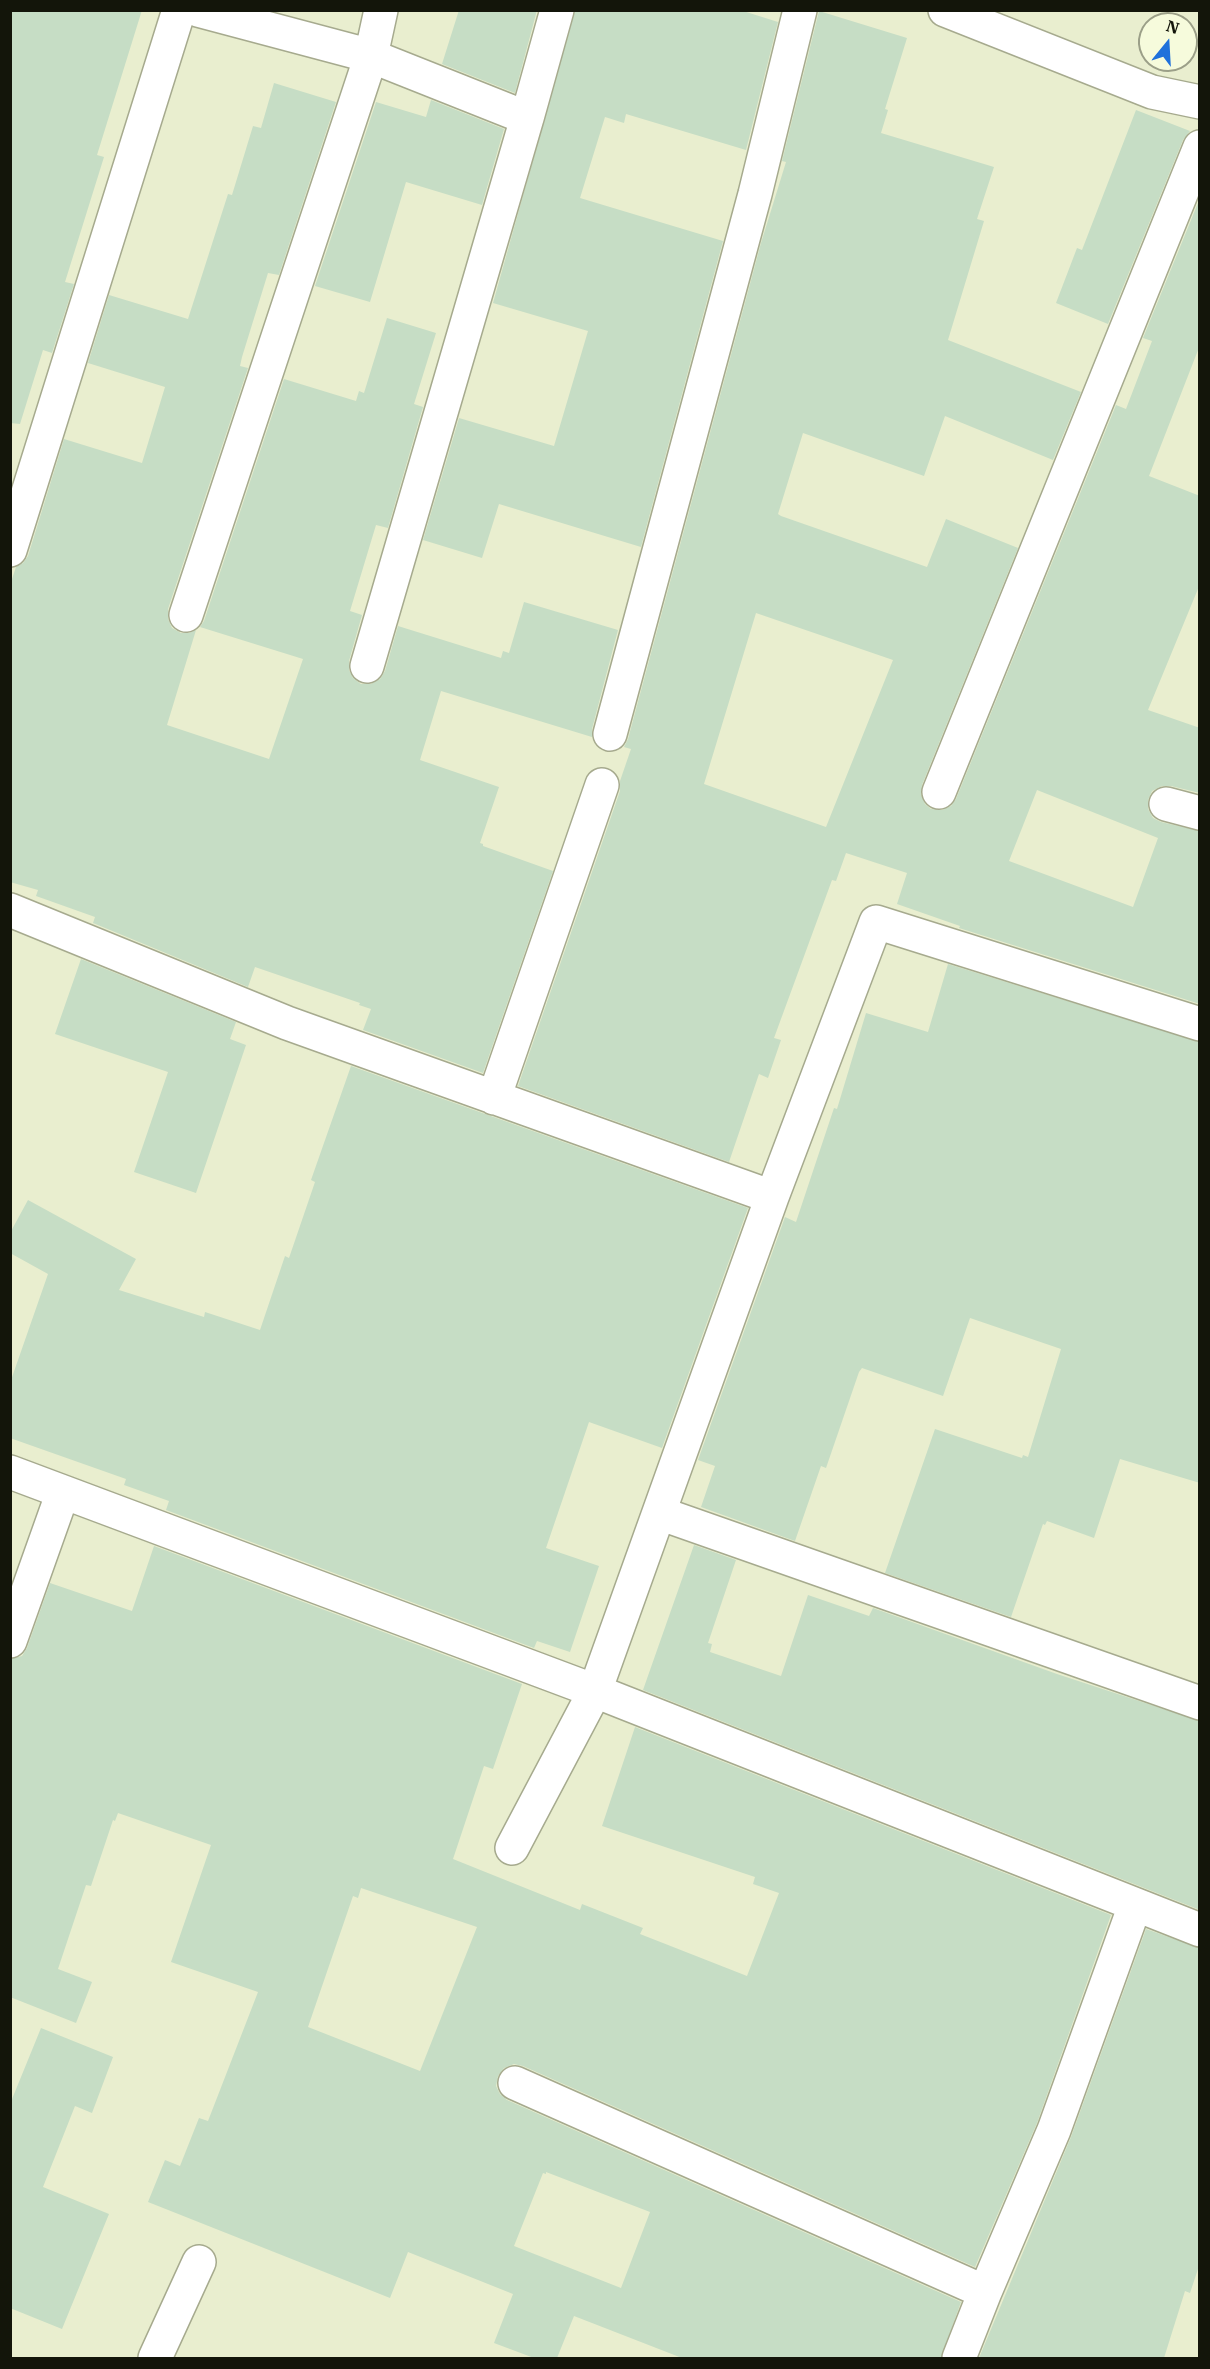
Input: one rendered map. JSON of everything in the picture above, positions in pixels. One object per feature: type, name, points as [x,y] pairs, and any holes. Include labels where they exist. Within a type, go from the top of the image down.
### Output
[{"type":"street","points":[[10,550],[179,10]]},
{"type":"street","points":[[198,10],[371,56],[526,118]]},
{"type":"street","points":[[186,615],[371,56],[381,10]]},
{"type":"street","points":[[367,666],[556,10]]},
{"type":"street","points":[[610,734],[755,194],[800,10]]},
{"type":"street","points":[[945,10],[1152,92],[1200,102]]},
{"type":"street","points":[[939,792],[1200,147]]},
{"type":"street","points":[[494,1098],[602,785]]},
{"type":"street","points":[[1166,804],[1200,813]]},
{"type":"street","points":[[10,910],[287,1023],[771,1197]]},
{"type":"street","points":[[512,1848],[595,1691],[771,1197],[876,922],[1200,1024]]},
{"type":"street","points":[[10,1472],[595,1691],[1200,1930]]},
{"type":"street","points":[[10,1641],[63,1492]]},
{"type":"street","points":[[659,1513],[1200,1703]]},
{"type":"street","points":[[959,2358],[1054,2130],[1135,1905]]},
{"type":"street","points":[[515,2083],[985,2292]]},
{"type":"street","points":[[155,2358],[200,2262]]},
{"type":"building","points":[[10,10],[142,10],[97,155],[104,157],[65,282],[74,284],[52,353],[43,350],[20,424],[10,423]]},
{"type":"building","points":[[459,10],[537,10],[515,93],[442,64]]},
{"type":"building","points":[[575,10],[740,10],[778,22],[746,150],[626,114],[624,123],[605,117],[580,198],[723,241],[641,547],[499,504],[482,558],[423,540],[459,418],[554,446],[588,331],[493,303]]},
{"type":"building","points":[[819,11],[907,38],[885,109],[888,110],[881,133],[994,167],[977,219],[984,221],[948,340],[1081,392],[1053,460],[945,416],[924,476],[803,433],[778,514],[781,516],[927,567],[946,519],[1018,548],[922,785],[921,795],[925,804],[931,809],[942,810],[951,806],[956,799],[1116,405],[1126,409],[1152,341],[1143,338],[1200,198],[1200,345],[1149,476],[1200,496],[1200,584],[1148,710],[1200,728],[1200,793],[1162,786],[1152,791],[1148,800],[1148,809],[1153,818],[1161,822],[1200,831],[1200,1004],[959,928],[960,926],[897,904],[907,873],[846,853],[836,881],[832,880],[774,1038],[781,1040],[768,1078],[759,1074],[729,1162],[518,1086],[620,791],[620,781],[631,749],[624,747],[761,243],[786,162],[782,161]],"holes":[[[756,613],[893,660],[826,827],[704,784]],[[1037,790],[1158,838],[1133,907],[1009,861]]]},
{"type":"building","points":[[274,83],[336,102],[279,275],[268,273],[240,366],[248,368],[168,609],[168,619],[172,628],[181,633],[196,630],[167,725],[269,759],[303,659],[200,627],[204,621],[284,379],[356,401],[359,391],[364,393],[387,318],[436,333],[414,404],[423,407],[388,528],[376,525],[350,611],[362,615],[349,661],[349,670],[353,678],[361,684],[371,684],[380,679],[385,671],[398,626],[501,658],[503,651],[509,653],[524,602],[618,630],[592,729],[592,737],[441,691],[420,760],[499,787],[480,843],[553,871],[483,1073],[363,1030],[371,1009],[359,1005],[360,1003],[255,967],[248,987],[93,923],[95,917],[36,896],[38,890],[10,882],[10,585],[16,567],[28,556],[64,439],[142,463],[165,387],[88,363],[109,295],[188,319],[228,194],[232,195],[253,126],[261,128]]},
{"type":"building","points":[[431,100],[504,129],[482,205],[406,182],[370,302],[315,286],[376,102],[426,117]]},
{"type":"building","points":[[1136,110],[1190,131],[1183,140],[1108,324],[1056,303],[1077,248],[1082,250]]},
{"type":"building","points":[[81,959],[236,1022],[230,1039],[246,1045],[196,1193],[134,1172],[168,1072],[55,1034]]},
{"type":"building","points":[[948,964],[1200,1042],[1200,1483],[1120,1459],[1094,1538],[1047,1521],[1045,1525],[1043,1524],[1011,1617],[885,1573],[935,1429],[1022,1458],[1023,1455],[1028,1457],[1061,1349],[970,1318],[943,1396],[862,1368],[826,1468],[821,1466],[795,1541],[701,1507],[715,1466],[698,1460],[785,1217],[796,1222],[834,1108],[837,1109],[866,1013],[928,1032]]},
{"type":"building","points":[[351,1066],[748,1208],[662,1448],[589,1422],[546,1548],[599,1566],[570,1652],[537,1641],[534,1648],[166,1510],[169,1501],[124,1485],[126,1479],[10,1438],[10,1383],[48,1274],[10,1253],[10,1233],[28,1200],[136,1259],[119,1290],[204,1317],[205,1312],[260,1330],[285,1256],[289,1258],[315,1182],[311,1180]]},
{"type":"building","points":[[694,1545],[736,1560],[708,1643],[712,1644],[710,1652],[781,1676],[808,1595],[869,1616],[873,1608],[1057,1674],[1200,1721],[1200,1910],[643,1690]]},
{"type":"building","points":[[154,1546],[522,1684],[493,1769],[484,1766],[453,1859],[580,1910],[582,1904],[643,1928],[640,1934],[747,1976],[779,1893],[753,1884],[755,1877],[602,1826],[635,1727],[1111,1915],[1037,2123],[975,2267],[523,2066],[514,2064],[504,2068],[498,2076],[496,2086],[507,2100],[961,2302],[941,2358],[682,2358],[574,2316],[557,2358],[534,2358],[494,2343],[513,2294],[408,2252],[390,2298],[148,2202],[165,2160],[180,2166],[199,2118],[208,2121],[258,1992],[171,1962],[211,1845],[118,1813],[115,1821],[113,1820],[91,1886],[86,1885],[58,1969],[92,1982],[76,2023],[10,1997],[10,1659],[22,1656],[27,1648],[50,1583],[132,1611]],"holes":[[[361,1888],[477,1927],[420,2071],[308,2027],[353,1896],[358,1898]],[[546,2172],[650,2212],[621,2288],[514,2246],[543,2173],[546,2174]]]},
{"type":"building","points":[[1146,1929],[1200,1948],[1200,2263],[1190,2293],[1185,2291],[1164,2358],[979,2358],[1071,2137]]},
{"type":"building","points":[[41,2028],[113,2057],[92,2113],[75,2106],[43,2187],[109,2214],[62,2329],[10,2308],[10,2104]]}]
